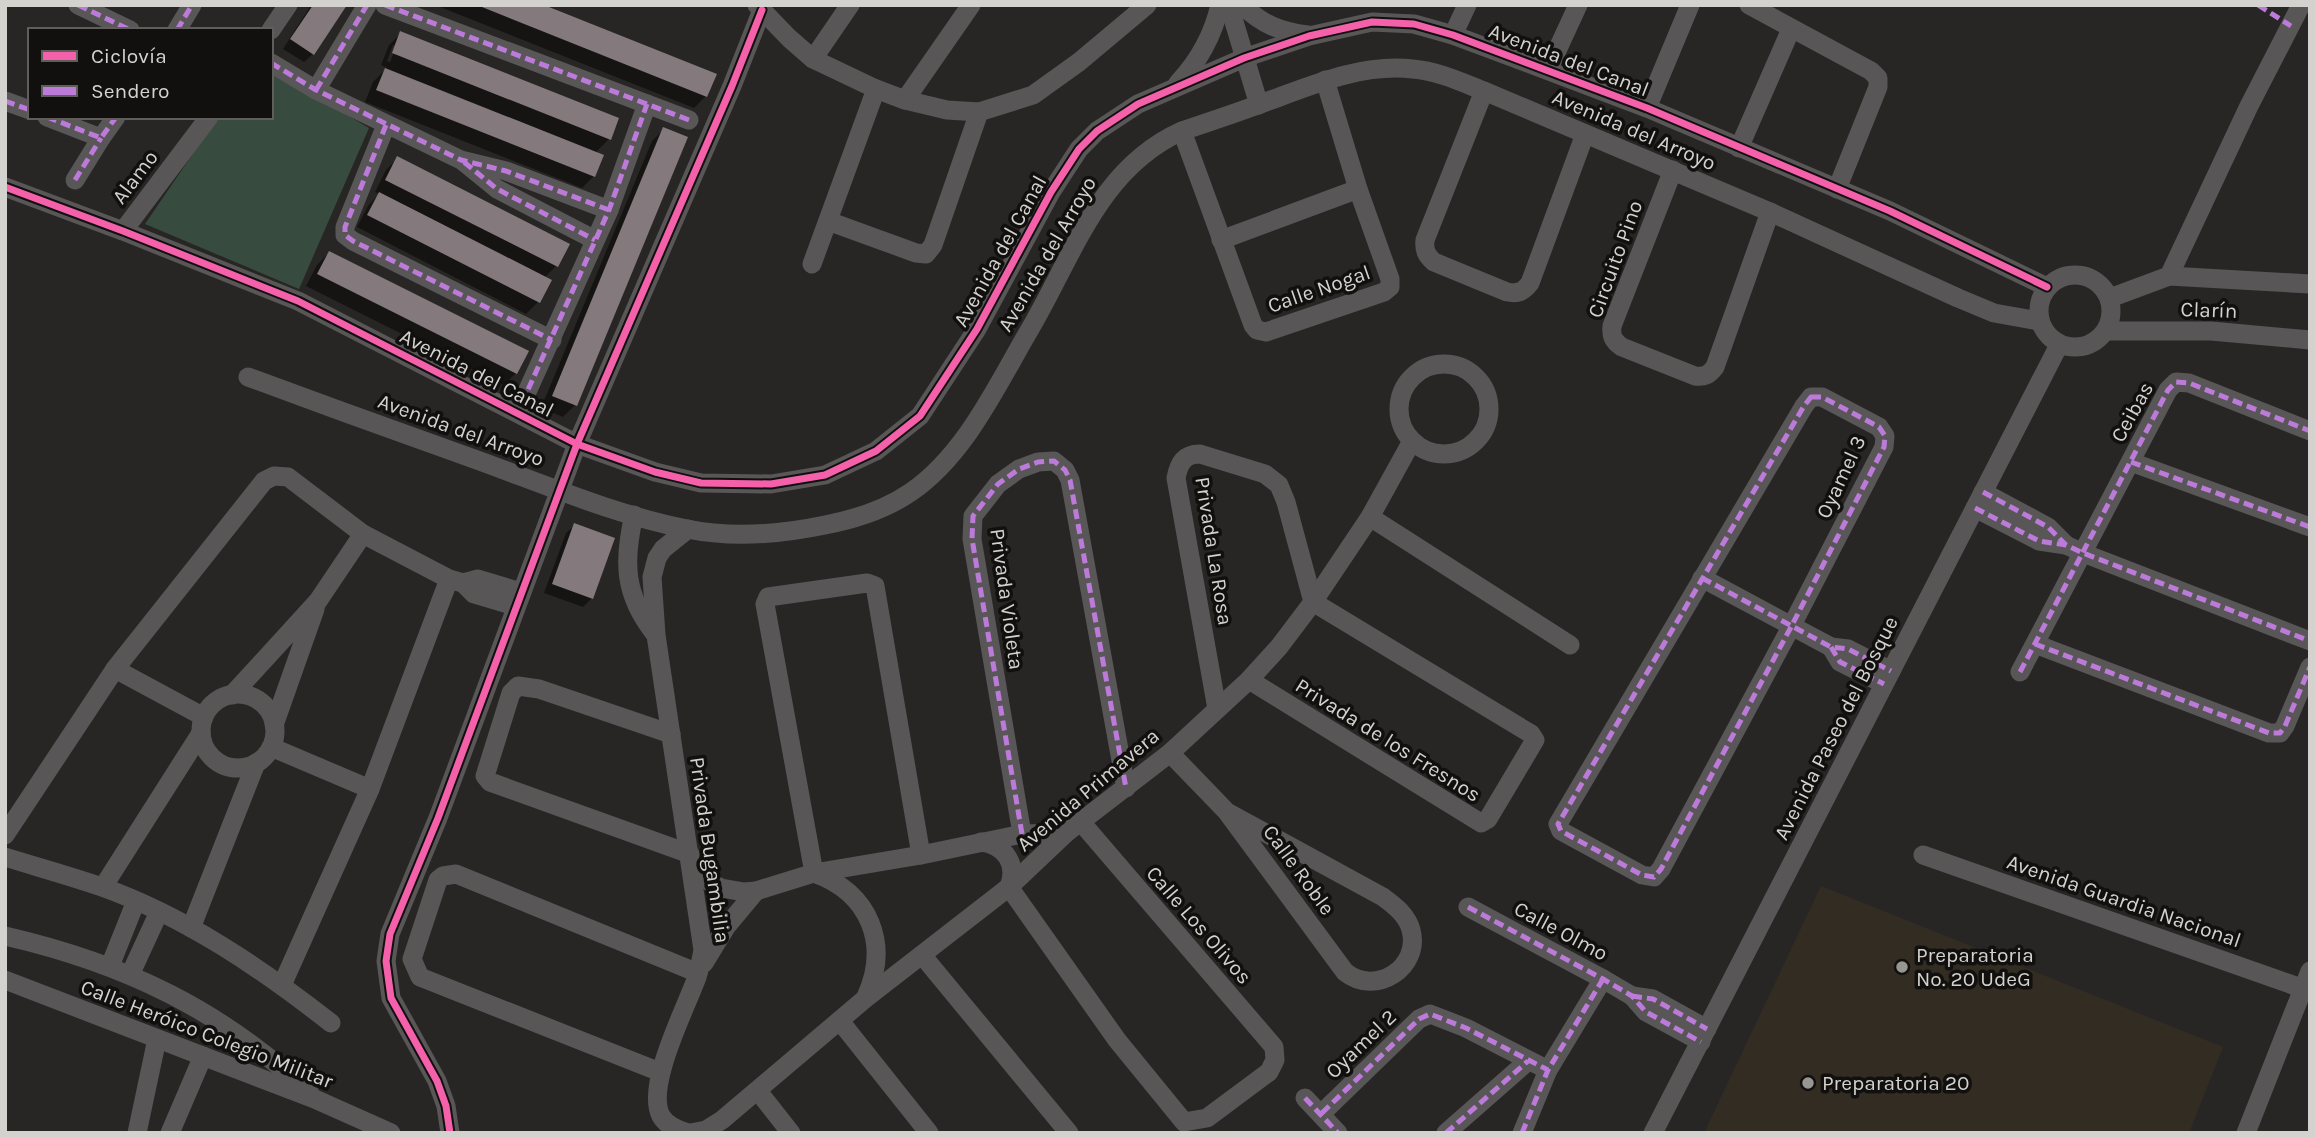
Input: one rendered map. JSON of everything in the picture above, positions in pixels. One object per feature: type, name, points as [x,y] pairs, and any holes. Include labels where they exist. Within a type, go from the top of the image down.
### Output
[{"type":"street","points":[[78,5],[126,28]]},
{"type":"street","points":[[178,28],[192,5]]},
{"type":"street","points":[[272,28],[288,5]]},
{"type":"street","points":[[316,90],[367,5]]},
{"type":"street","points":[[385,5],[689,120]]},
{"type":"street","points":[[813,59],[850,5]]},
{"type":"street","points":[[905,100],[971,5]]},
{"type":"street","points":[[450,1133],[446,1106],[437,1081],[391,998],[386,974],[387,948],[394,921],[438,818],[578,443],[727,99],[759,8],[813,59],[876,89],[905,100],[947,110],[979,112],[1033,95],[1079,62],[1147,5]]},
{"type":"street","points":[[1174,88],[1198,60],[1207,44],[1220,5]]},
{"type":"street","points":[[1229,5],[1259,105]]},
{"type":"street","points":[[1242,5],[1264,24],[1277,30],[1309,36]]},
{"type":"street","points":[[1453,35],[1466,5]]},
{"type":"street","points":[[1548,70],[1577,5]]},
{"type":"street","points":[[1647,108],[1690,5]]},
{"type":"street","points":[[1749,5],[1871,71],[1878,78],[1878,87],[1837,189]]},
{"type":"street","points":[[2168,276],[2249,106],[2301,5]]},
{"type":"street","name":"Avenida del Canal","points":[[5,187],[298,301],[578,443],[655,472],[701,483],[771,484],[825,475],[876,452],[920,416],[977,329],[1051,192],[1079,149],[1114,118],[1138,104],[1244,58],[1309,36],[1372,22],[1414,24],[1453,35],[1647,108],[1891,211],[2047,287]]},
{"type":"street","points":[[1739,148],[1791,29]]},
{"type":"street","points":[[273,64],[316,90],[461,160],[506,171],[608,210]]},
{"type":"street","name":"Avenida del Arroyo","points":[[248,377],[561,490],[634,515],[688,529],[762,533],[816,527],[868,515],[893,504],[914,490],[949,455],[978,418],[1101,199],[1121,173],[1139,156],[1161,140],[1182,131],[1325,80],[1372,69],[1414,69],[1484,90],[1770,212],[1958,299],[1994,313],[2039,321]]},
{"type":"street","name":"Calle Nogal","points":[[1182,131],[1257,330],[1266,332],[1384,292],[1390,287],[1390,279],[1358,189],[1325,80]]},
{"type":"street","points":[[812,264],[876,89]]},
{"type":"street","points":[[1484,90],[1425,240],[1427,257],[1434,262],[1507,292],[1516,294],[1525,290],[1530,283],[1585,134]]},
{"type":"street","points":[[5,101],[28,109]]},
{"type":"street","points":[[522,403],[552,341],[608,210],[647,104]]},
{"type":"street","points":[[828,221],[916,253],[926,254],[933,245],[979,112]]},
{"type":"street","points":[[52,119],[101,138]]},
{"type":"street","points":[[75,180],[115,119]]},
{"type":"street","name":"Alamo","points":[[123,231],[207,119]]},
{"type":"street","points":[[386,125],[345,226],[345,235],[353,242],[552,341]]},
{"type":"street","points":[[461,160],[497,189],[595,240]]},
{"type":"street","name":"Circuito Pino","points":[[1673,170],[1612,326],[1611,334],[1615,342],[1622,347],[1695,376],[1703,377],[1711,373],[1770,212]]},
{"type":"street","points":[[1221,240],[1358,189]]},
{"type":"street","points":[[2073,274],[2088,277],[2101,285],[2109,298],[2112,315],[2106,331],[2097,341],[2085,347],[2059,345],[2046,335],[2039,321],[2039,304],[2047,287],[2059,278],[2073,274]]},
{"type":"street","points":[[2109,298],[2168,276],[2308,282]]},
{"type":"street","name":"Clarín","points":[[2106,331],[2211,331],[2310,340]]},
{"type":"street","name":"Avenida Paseo del Bosque","points":[[1653,1133],[2059,345]]},
{"type":"street","points":[[1440,364],[1463,368],[1472,374],[1486,391],[1489,402],[1487,425],[1474,443],[1454,454],[1443,455],[1431,453],[1412,441],[1405,432],[1399,410],[1400,399],[1410,379],[1419,372],[1440,364]]},
{"type":"street","name":"Ceibas","points":[[2020,672],[2035,644],[2075,549],[2131,462],[2168,390],[2176,382],[2189,383],[2310,430]]},
{"type":"street","name":"Oyamel 3","points":[[1811,397],[1822,397],[1880,428],[1885,436],[1884,447],[1791,627],[1661,869],[1654,877],[1642,875],[1561,831],[1558,824],[1702,578],[1811,397]]},
{"type":"street","name":"Avenida Primavera","points":[[689,1133],[714,1126],[758,1091],[866,998],[1009,887],[1073,827],[1170,752],[1249,680],[1279,647],[1313,602],[1370,517],[1412,441]]},
{"type":"street","name":"Privada La Rosa","points":[[1217,709],[1176,478],[1182,460],[1191,454],[1200,454],[1265,474],[1279,485],[1313,602]]},
{"type":"street","name":"Privada Violeta","points":[[1023,834],[972,539],[973,516],[998,484],[1019,469],[1038,462],[1054,461],[1065,470],[1070,480],[1126,788]]},
{"type":"street","points":[[2131,462],[2310,527]]},
{"type":"street","points":[[5,835],[115,668],[264,481],[274,476],[288,477],[363,534],[456,581],[474,594],[518,599]]},
{"type":"street","points":[[1979,500],[2039,541],[2075,549],[2310,641]]},
{"type":"street","name":"Privada Bugambilia","points":[[634,515],[627,549],[628,580],[638,609],[656,635]]},
{"type":"street","points":[[1370,517],[1570,645]]},
{"type":"street","name":"Privada Bugambilia","points":[[688,529],[663,549],[653,567],[652,577],[656,635],[703,950],[698,974],[660,1072],[657,1101],[664,1127],[689,1133]]},
{"type":"street","points":[[232,695],[318,601],[363,534]]},
{"type":"street","points":[[1702,578],[1832,647],[1848,649],[1887,678]]},
{"type":"street","points":[[282,985],[370,789],[456,581]]},
{"type":"street","points":[[814,873],[765,604],[765,600],[772,595],[867,583],[874,586],[921,855]]},
{"type":"street","points":[[191,928],[256,763],[271,747],[274,724],[318,601]]},
{"type":"street","name":"Privada de los Fresnos","points":[[1249,680],[1477,822],[1485,822],[1488,819],[1534,744],[1534,737],[1313,602]]},
{"type":"street","points":[[2035,644],[2269,733],[2280,733],[2285,726],[2310,667]]},
{"type":"street","points":[[115,668],[202,725],[205,747],[214,759],[227,766],[242,768],[256,763]]},
{"type":"street","points":[[671,734],[539,690],[518,686],[512,693],[485,776],[490,782],[691,862],[701,877],[721,888],[744,892],[756,891],[814,873],[1073,827]]},
{"type":"street","points":[[103,887],[215,702],[232,695],[246,695],[259,701],[269,711],[274,724]]},
{"type":"street","points":[[271,747],[370,789]]},
{"type":"street","name":"Calle Roble","points":[[1170,752],[1227,812],[1345,972],[1353,978],[1371,983],[1387,979],[1399,969],[1408,955],[1412,937],[1407,921],[1398,908],[1383,897],[1227,812]]},
{"type":"street","name":"Calle Los Olivos","points":[[1009,887],[1117,1040],[1184,1122],[1207,1118],[1269,1072],[1275,1060],[1274,1047],[1073,827]]},
{"type":"street","points":[[981,842],[996,846],[1008,856],[1013,872],[1009,887]]},
{"type":"street","name":"Avenida Guardia Nacional","points":[[1923,855],[2307,983]]},
{"type":"street","points":[[5,857],[103,887],[191,928],[282,985],[331,1023]]},
{"type":"street","points":[[814,873],[848,891],[870,922],[877,960],[866,998]]},
{"type":"street","points":[[660,1072],[420,977],[412,959],[438,880],[443,876],[456,874],[698,974],[726,927],[756,891]]},
{"type":"street","points":[[110,965],[136,901]]},
{"type":"street","name":"Calle Olmo","points":[[1468,906],[1632,996],[1653,999],[1704,1036]]},
{"type":"street","points":[[131,975],[159,912]]},
{"type":"street","points":[[5,936],[110,965],[197,1008],[236,1032],[273,1060],[317,1100]]},
{"type":"street","points":[[922,955],[1069,1133]]},
{"type":"street","points":[[1522,1133],[1548,1070],[1603,979]]},
{"type":"street","name":"Calle Heróico Colegio Militar","points":[[5,980],[317,1100],[391,1133]]},
{"type":"street","points":[[2246,1133],[2307,983]]},
{"type":"street","name":"Oyamel 2","points":[[1322,1114],[1419,1019],[1430,1014],[1466,1028],[1548,1070]]},
{"type":"street","points":[[840,1021],[929,1133]]},
{"type":"street","points":[[137,1133],[157,1039]]},
{"type":"street","points":[[170,1133],[203,1056]]},
{"type":"street","points":[[1446,1133],[1528,1061]]},
{"type":"street","points":[[758,1091],[791,1133]]},
{"type":"street","points":[[1305,1098],[1338,1133]]},
{"type":"shaded area","name":"Preparatoria No. 20 UdeG","points":[[1821,886],[2223,1047],[2189,1133],[1704,1133]]},
{"type":"green space","points":[[273,71],[369,128],[299,289],[145,224],[217,119],[273,119]]},
{"type":"building","points":[[313,5],[347,5],[314,55],[290,39]]},
{"type":"building","points":[[477,5],[544,5],[717,74],[707,97]]},
{"type":"building","points":[[400,31],[619,118],[611,140],[392,53]]},
{"type":"building","points":[[385,68],[604,155],[595,177],[376,90]]},
{"type":"building","points":[[663,127],[688,137],[577,406],[552,396]]},
{"type":"building","points":[[397,156],[570,244],[558,267],[385,180]]},
{"type":"building","points":[[379,192],[552,280],[540,303],[367,215]]},
{"type":"building","points":[[329,251],[529,351],[517,374],[317,274]]},
{"type":"building","points":[[574,523],[615,538],[593,599],[552,584]]},
{"type":"marked path","points":[[78,5],[126,28]]},
{"type":"marked path","points":[[178,28],[192,5]]},
{"type":"marked path","points":[[316,90],[367,5]]},
{"type":"marked path","points":[[385,5],[689,120]]},
{"type":"marked path","points":[[2258,5],[2291,26]]},
{"type":"marked path","points":[[273,64],[316,90],[461,160],[506,171],[609,210]]},
{"type":"marked path","points":[[5,101],[28,109]]},
{"type":"marked path","points":[[522,403],[609,210],[647,104]]},
{"type":"marked path","points":[[52,119],[101,138],[115,119]]},
{"type":"marked path","points":[[386,125],[345,227],[345,235],[552,340]]},
{"type":"marked path","points":[[75,180],[101,138]]},
{"type":"marked path","points":[[464,162],[497,189],[595,240]]},
{"type":"marked path","points":[[2020,672],[2168,390],[2176,382],[2189,383],[2310,431]]},
{"type":"marked path","points":[[1811,397],[1822,397],[1879,427],[1885,436],[1884,447],[1661,869],[1654,877],[1642,875],[1561,831],[1558,824],[1811,397]]},
{"type":"marked path","points":[[1022,834],[972,539],[973,516],[998,484],[1019,469],[1038,462],[1054,461],[1065,470],[1070,480],[1126,788]]},
{"type":"marked path","points":[[2131,462],[2310,527]]},
{"type":"marked path","points":[[1983,492],[2048,527],[2066,545],[2083,553],[2310,641]]},
{"type":"marked path","points":[[1975,508],[2039,541],[2066,545]]},
{"type":"marked path","points":[[1702,578],[1831,647],[1848,649],[1891,671]]},
{"type":"marked path","points":[[2035,644],[2269,733],[2280,733],[2285,726],[2310,667]]},
{"type":"marked path","points":[[1831,647],[1840,662],[1884,684]]},
{"type":"marked path","points":[[1468,907],[1603,979],[1632,996],[1646,1012],[1701,1042]]},
{"type":"marked path","points":[[1522,1133],[1548,1070],[1603,979]]},
{"type":"marked path","points":[[1632,996],[1653,999],[1707,1029]]},
{"type":"marked path","points":[[1322,1113],[1419,1019],[1430,1014],[1466,1028],[1548,1070]]},
{"type":"marked path","points":[[1446,1133],[1528,1061]]},
{"type":"marked path","points":[[1305,1098],[1338,1133]]},
{"type":"cycle path","points":[[450,1133],[446,1106],[437,1081],[391,998],[386,961],[390,934],[438,818],[577,444],[732,86],[762,10]]},
{"type":"cycle path","points":[[5,187],[298,301],[577,444],[655,472],[701,483],[771,484],[825,475],[876,451],[920,416],[977,329],[1051,192],[1079,149],[1097,131],[1138,104],[1244,58],[1309,36],[1372,22],[1414,24],[1453,35],[1647,108],[1890,211],[2047,287]]},
{"type":"place","name":"Preparatoria No. 20 UdeG","points":[[1902,967]]},
{"type":"place","name":"Preparatoria 20","points":[[1808,1083]]}]
